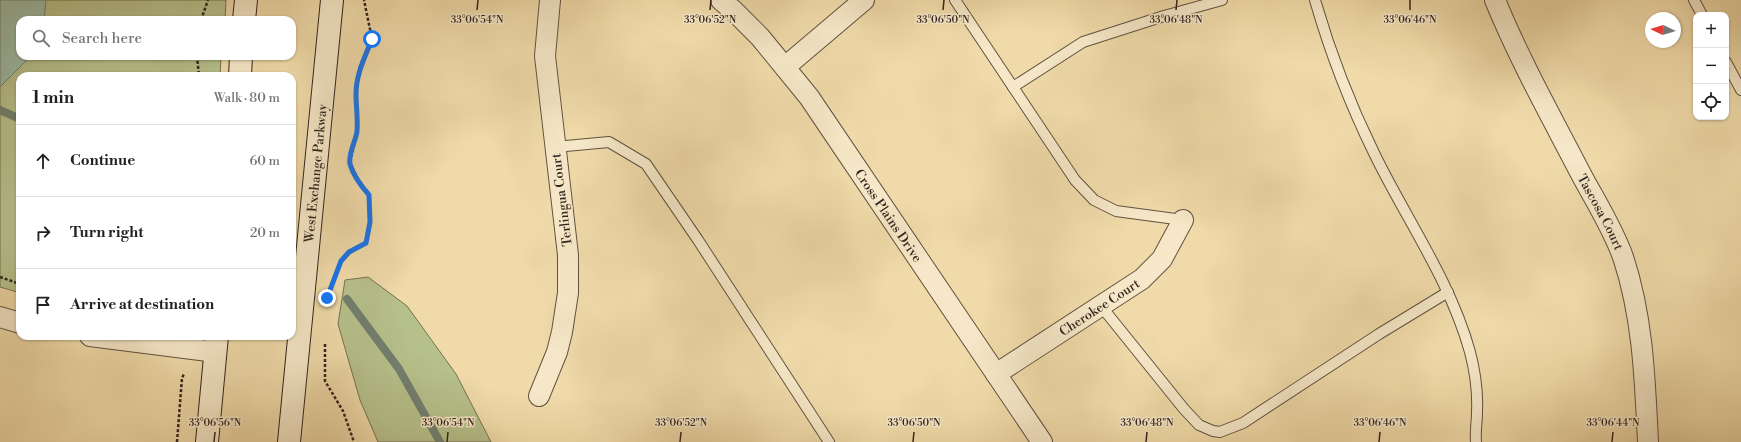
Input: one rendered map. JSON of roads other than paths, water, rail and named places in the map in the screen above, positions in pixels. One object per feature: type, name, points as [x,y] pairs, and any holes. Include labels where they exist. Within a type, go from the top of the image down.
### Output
[{"type":"main road","points":[[244,16],[246,0]]},
{"type":"main road","name":"West Exchange Parkway","points":[[289,442],[332,0]]},
{"type":"main road","points":[[240,72],[241,60]]},
{"type":"main road","points":[[207,442],[216,344]]},
{"type":"street","name":"Terlingua Court","points":[[539,396],[557,352],[562,332],[568,293],[568,255],[545,56],[550,0]]},
{"type":"street","name":"Cross Plains Drive","points":[[721,0],[755,32],[809,98],[1031,428],[1042,442]]},
{"type":"street","points":[[785,67],[864,0]]},
{"type":"street","name":"Tascosa Court","points":[[1495,0],[1526,70],[1608,226],[1622,256],[1632,290],[1640,330],[1645,373],[1648,442]]},
{"type":"street","name":"Cherokee Court","points":[[996,374],[1142,279],[1162,259],[1183,220]]},
{"type":"street","points":[[0,317],[16,322]]},
{"type":"street","points":[[153,340],[216,344]]},
{"type":"lane","points":[[955,0],[1075,180],[1094,200],[1116,211],[1183,220]]},
{"type":"lane","points":[[1013,87],[1083,42],[1164,16],[1222,0]]},
{"type":"lane","points":[[1315,0],[1323,29],[1347,93],[1371,146],[1448,292],[1460,322],[1474,371],[1477,398],[1476,442]]},
{"type":"lane","points":[[1694,0],[1700,12]]},
{"type":"lane","points":[[1729,68],[1741,90]]},
{"type":"lane","points":[[555,147],[609,142],[646,164],[698,240],[829,442]]},
{"type":"lane","points":[[1101,306],[1184,409],[1199,425],[1213,431],[1220,432],[1243,423],[1379,334],[1448,292]]},
{"type":"waterway","points":[[0,110],[16,117]]},
{"type":"waterway","points":[[347,299],[399,369],[440,442]]}]
